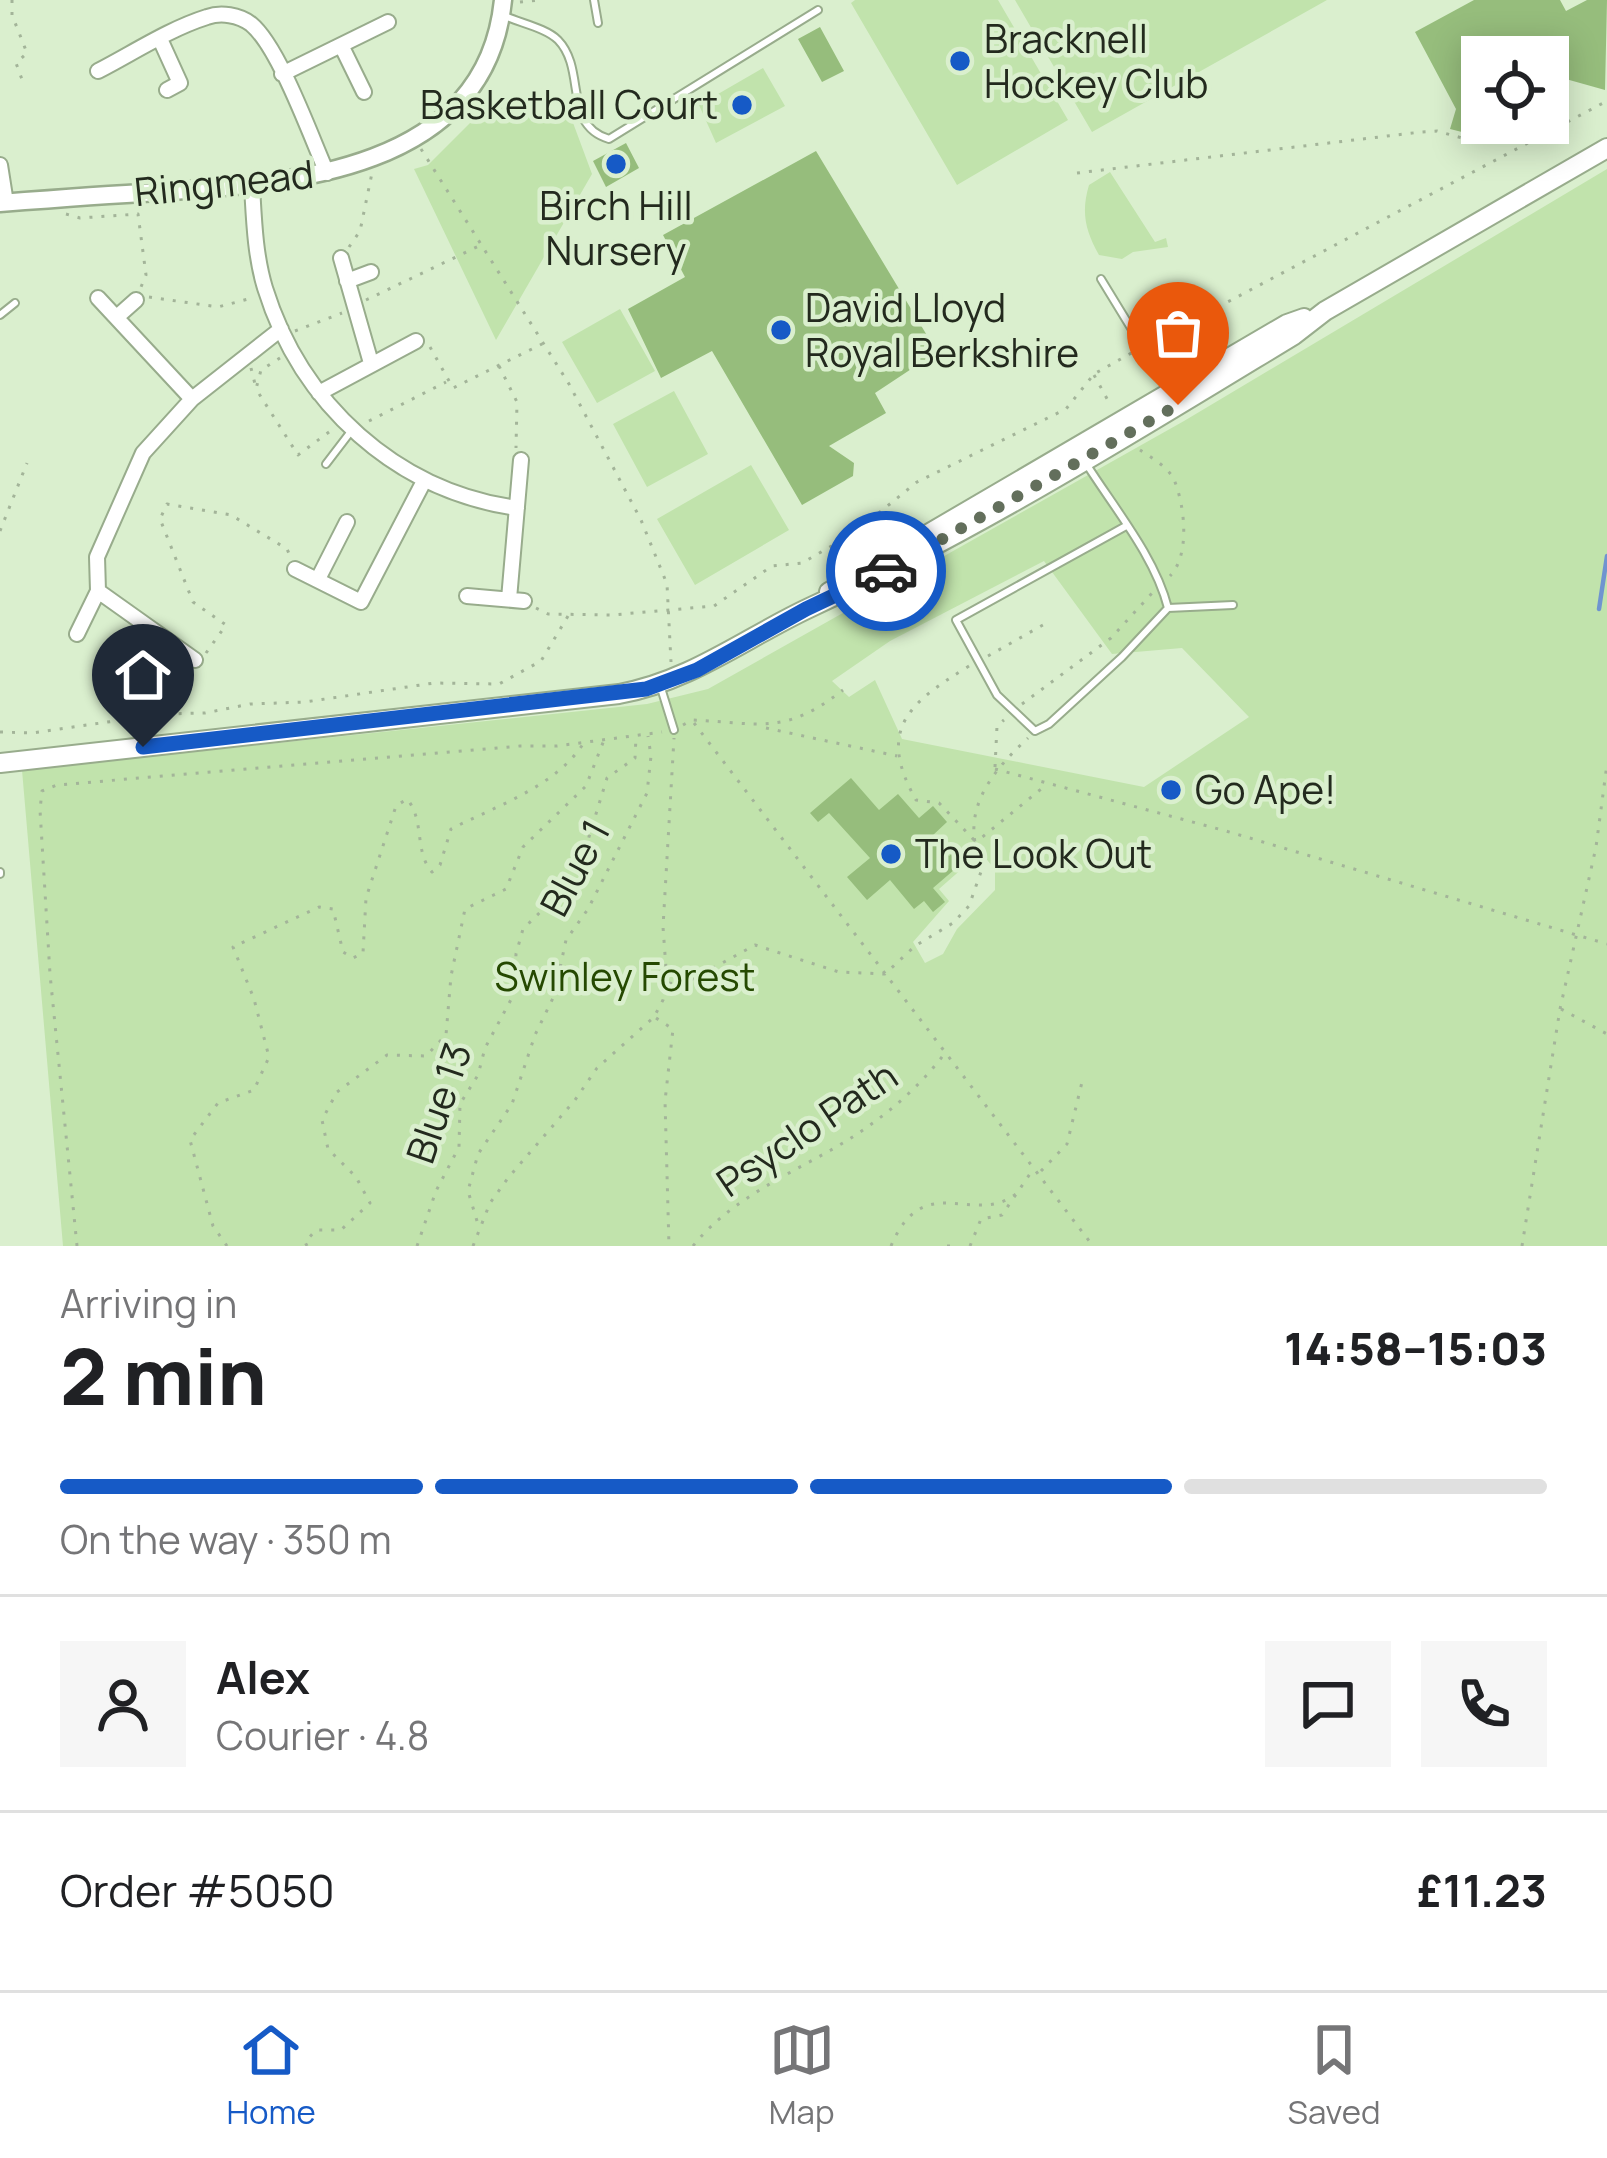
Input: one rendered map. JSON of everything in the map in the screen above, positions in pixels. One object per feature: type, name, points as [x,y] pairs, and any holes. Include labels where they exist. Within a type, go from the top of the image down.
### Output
[{"type":"main road","points":[[0,763],[619,694],[667,683],[806,609],[844,580],[1080,454],[1287,324],[1325,311],[1607,148]]},
{"type":"street","name":"Ringmead","points":[[3,203],[252,186],[360,164],[413,138],[455,106],[483,69],[502,7]]},
{"type":"street","points":[[98,71],[234,8],[262,37],[327,173]]},
{"type":"street","points":[[282,74],[388,22]]},
{"type":"street","points":[[160,40],[180,83],[167,90]]},
{"type":"street","points":[[340,45],[364,92]]},
{"type":"street","points":[[0,165],[3,203]]},
{"type":"street","points":[[252,186],[256,244],[268,294],[285,339],[319,392],[387,460],[424,482],[492,505],[517,508]]},
{"type":"street","points":[[341,258],[371,363]]},
{"type":"street","points":[[347,280],[371,272]]},
{"type":"street","points":[[98,298],[192,399]]},
{"type":"street","points":[[118,316],[136,299]]},
{"type":"street","points":[[77,634],[98,591],[97,556],[142,454],[192,399],[285,339]]},
{"type":"street","points":[[319,392],[416,341]]},
{"type":"street","points":[[467,596],[517,600],[521,460]]},
{"type":"street","points":[[296,569],[361,602],[424,482]]},
{"type":"street","points":[[318,579],[347,522]]},
{"type":"street","points":[[98,591],[195,660]]},
{"type":"street","points":[[165,664],[175,647]]},
{"type":"lane","points":[[594,0],[598,23]]},
{"type":"lane","points":[[502,7],[556,38],[566,53],[582,123],[609,140],[818,10]]},
{"type":"lane","points":[[1101,278],[1174,399]]},
{"type":"lane","points":[[0,315],[15,304]]},
{"type":"lane","points":[[326,464],[348,425]]},
{"type":"lane","points":[[1080,454],[1162,584],[1168,608]]},
{"type":"lane","points":[[1126,526],[956,620],[997,695],[1035,731],[1049,724],[1108,670],[1168,608],[1233,605]]},
{"type":"lane","points":[[667,683],[674,730]]},
{"type":"path","points":[[12,0],[12,14],[26,52],[16,63],[24,85]]},
{"type":"path","points":[[517,0],[540,0]]},
{"type":"path","points":[[1156,340],[1607,101]]},
{"type":"path","points":[[1077,173],[1437,131],[1461,138]]},
{"type":"path","points":[[422,150],[544,343],[641,520],[667,584],[667,683]]},
{"type":"path","points":[[341,258],[360,231],[372,173]]},
{"type":"path","points":[[52,198],[53,209],[80,218],[138,214],[146,275],[136,299]]},
{"type":"path","points":[[448,381],[348,425],[298,455],[256,388],[262,370],[285,339],[483,244]]},
{"type":"path","points":[[136,299],[154,296],[218,307],[268,294]]},
{"type":"path","points":[[416,341],[425,338],[453,388],[544,343]]},
{"type":"path","points":[[517,600],[548,614],[568,615],[714,606],[772,566],[802,562],[854,533],[917,482],[1066,409],[1094,374],[1131,354]]},
{"type":"path","points":[[498,366],[517,402],[514,443],[521,460]]},
{"type":"path","points":[[1094,374],[1111,406]]},
{"type":"path","points":[[1134,445],[1175,480],[1184,536],[1177,568],[1170,576]]},
{"type":"path","points":[[0,531],[26,463]]},
{"type":"path","points":[[195,660],[203,657],[226,625],[194,602],[160,519],[167,504],[231,515],[256,527],[287,549],[296,569]]},
{"type":"path","points":[[1022,704],[1111,638],[1155,590]]},
{"type":"path","points":[[0,732],[32,733],[434,683],[499,684],[541,661],[568,615]]},
{"type":"path","points":[[977,844],[939,803],[916,800],[899,770],[902,720],[910,709],[978,661],[1050,621]]},
{"type":"path","points":[[758,726],[792,722],[844,690]]},
{"type":"path","points":[[994,769],[997,726],[1007,717]]},
{"type":"path","points":[[77,1246],[50,974],[42,791],[57,784],[586,741],[674,730],[692,720],[758,726],[900,756]]},
{"type":"path","points":[[692,720],[1093,1246]]},
{"type":"path","points":[[472,1246],[480,1223],[508,1178],[597,1068],[654,1017],[668,982],[663,928],[674,730]]},
{"type":"path","points":[[668,982],[682,985],[755,945],[839,972],[885,974],[969,907],[983,866],[975,806],[994,769],[1035,731]]},
{"type":"path","name":"Blue 1","points":[[480,1223],[474,1218],[468,1191],[478,1154],[512,1104],[554,996],[566,940],[647,794],[648,734]]},
{"type":"path","name":"Blue 13","points":[[417,1246],[436,1191],[459,1147],[460,1104],[514,994],[523,929],[577,876],[607,778],[635,758],[635,735]]},
{"type":"path","points":[[307,1246],[305,1242],[316,1230],[341,1230],[370,1203],[356,1178],[328,1149],[322,1120],[337,1092],[387,1055],[426,1055],[446,1034],[451,976],[465,909],[506,889],[523,847],[586,786],[604,738]]},
{"type":"path","points":[[227,1246],[214,1226],[190,1140],[218,1103],[254,1090],[269,1058],[254,999],[233,947],[319,908],[332,909],[343,952],[353,958],[363,953],[366,898],[396,806],[407,800],[414,807],[425,865],[432,872],[440,865],[451,829],[532,789],[572,762],[586,741]]},
{"type":"path","points":[[1522,1246],[1560,1009],[1596,847],[1607,764]]},
{"type":"path","points":[[994,769],[1607,944]]},
{"type":"path","points":[[964,852],[1048,783]]},
{"type":"path","points":[[1560,1009],[1607,1034]]},
{"type":"path","points":[[654,1017],[673,1029],[665,1101],[669,1246]]},
{"type":"path","name":"Psyclo Path","points":[[693,1246],[766,1184],[836,1147],[918,1089],[946,1052]]},
{"type":"path","points":[[970,1246],[981,1219],[1002,1215],[1016,1194],[1067,1144],[1083,1078]]},
{"type":"path","points":[[891,1246],[909,1216],[942,1200],[1003,1204],[1016,1194]]},
{"type":"path","points":[[1079,1246],[1085,1235]]},
{"type":"green space","name":"Bracknell Hockey Club","points":[[998,0],[1068,120],[957,185],[851,3]]},
{"type":"green space","points":[[1015,0],[1327,0],[1092,132]]},
{"type":"green space","name":"Basketball Court","points":[[763,68],[785,106],[716,143],[699,105]]},
{"type":"green space","points":[[496,97],[521,118],[569,112],[592,174],[496,340],[414,169],[428,165]]},
{"type":"green space","name":"Swinley Forest","points":[[1607,169],[1607,1246],[63,1246],[22,770],[647,704],[708,689],[1184,421]],"holes":[[[1044,561],[1112,654],[1182,648],[1249,717],[1144,787],[902,739],[875,680],[849,697],[832,681],[890,641]],[[981,852],[995,870],[995,890],[957,929],[943,954],[925,963],[913,942],[949,901],[939,889]]]},
{"type":"green space","points":[[1110,172],[1155,242],[1166,238],[1168,247],[1133,252],[1122,259],[1099,255],[1088,229],[1085,204],[1089,185]]},
{"type":"green space","points":[[620,309],[655,371],[597,403],[562,342]]},
{"type":"green space","points":[[674,391],[708,454],[647,487],[613,424]]},
{"type":"green space","points":[[751,465],[789,530],[695,585],[657,519]]},
{"type":"building","points":[[1474,0],[1560,0],[1566,11],[1587,0],[1607,0],[1605,90],[1569,80],[1569,36],[1461,36],[1461,132],[1450,129],[1456,109],[1415,32]]},
{"type":"building","points":[[820,27],[844,71],[822,82],[798,39]]},
{"type":"building","name":"Birch Hill Nursery","points":[[626,143],[639,168],[606,187],[593,161]]},
{"type":"building","name":"David Lloyd Royal Berkshire","points":[[816,151],[937,352],[875,393],[886,413],[829,446],[854,463],[853,476],[802,505],[712,351],[661,378],[628,309],[685,277],[663,235]]},
{"type":"building","name":"The Look Out","points":[[851,778],[879,810],[898,794],[919,818],[933,806],[947,822],[932,836],[949,856],[960,847],[969,857],[933,888],[945,902],[933,912],[924,901],[914,909],[890,880],[867,900],[847,877],[870,858],[829,813],[818,822],[810,813]]},
{"type":"waterway","points":[[1599,609],[1607,556]]},
{"type":"way so far","points":[[886,571],[1178,405]]},
{"type":"place","name":"Bracknell Hockey Club","points":[[960,61]]},
{"type":"place","name":"Basketball Court","points":[[742,105]]},
{"type":"place","name":"Birch Hill Nursery","points":[[616,164]]},
{"type":"place","name":"David Lloyd Royal Berkshire","points":[[781,330]]},
{"type":"place","name":"Go Ape!","points":[[1171,790]]},
{"type":"place","name":"The Look Out","points":[[891,854]]},
{"type":"route","points":[[143,747],[646,689],[697,670],[886,571]]}]
